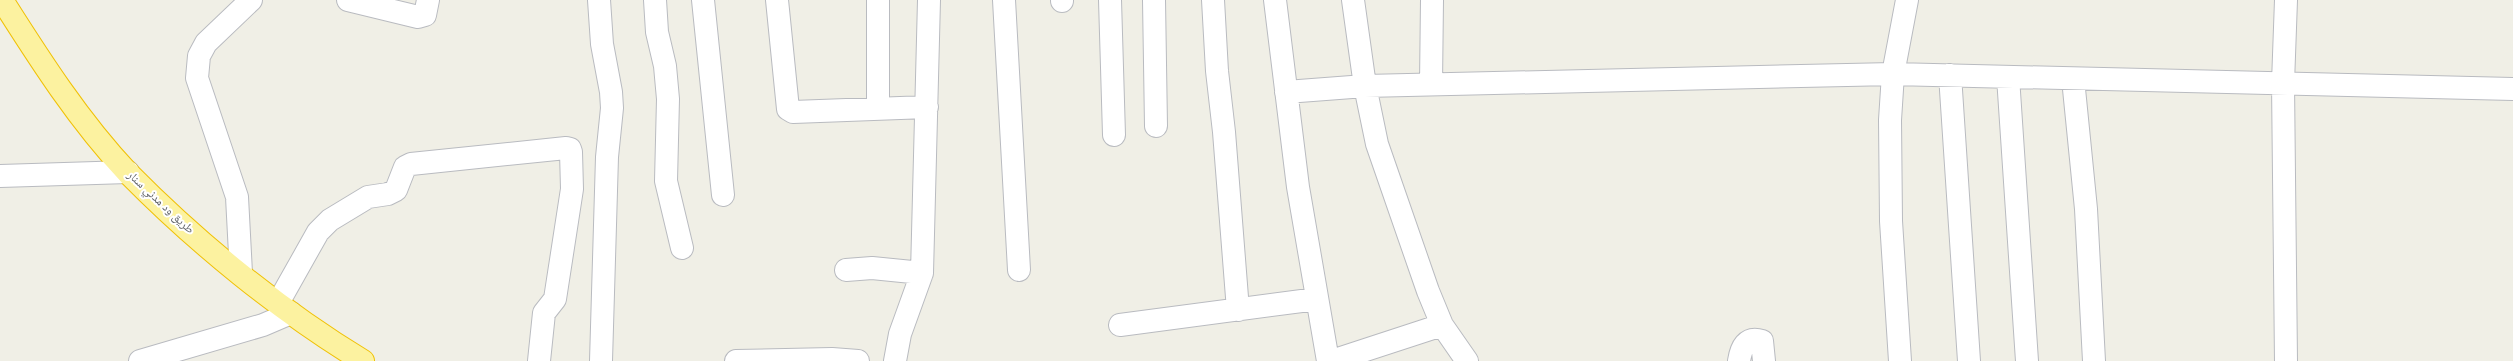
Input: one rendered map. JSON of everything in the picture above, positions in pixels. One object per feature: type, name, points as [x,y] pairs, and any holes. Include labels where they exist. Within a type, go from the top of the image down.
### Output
[{"type":"highway","name":"طريق ود مدني سنار","points":[[2,0],[57,84],[128,172],[241,274],[285,308],[363,361]]},
{"type":"street","points":[[241,274],[237,197],[197,78],[199,56],[206,43],[251,0]]},
{"type":"street","points":[[348,0],[418,17],[425,15],[428,0]]},
{"type":"street","points":[[598,0],[602,44],[612,92],[612,108],[607,156],[601,361]]},
{"type":"street","points":[[656,0],[657,32],[665,66],[668,99],[666,181],[682,248]]},
{"type":"street","points":[[703,0],[723,195]]},
{"type":"street","points":[[777,0],[788,110],[793,112],[927,107]]},
{"type":"street","points":[[878,0],[878,108]]},
{"type":"street","points":[[894,361],[900,334],[922,273],[929,0]]},
{"type":"street","points":[[1004,0],[1019,270]]},
{"type":"street","points":[[1110,0],[1114,136]]},
{"type":"street","points":[[1154,0],[1156,126]]},
{"type":"street","points":[[1213,0],[1217,71],[1224,132],[1238,310]]},
{"type":"street","points":[[1275,0],[1298,188],[1328,361]]},
{"type":"street","points":[[1353,0],[1365,86],[1377,144],[1418,264],[1442,325],[1467,361]]},
{"type":"street","points":[[1431,84],[1432,0]]},
{"type":"street","points":[[1900,361],[1891,221],[1890,120],[1893,74],[1907,0]]},
{"type":"street","points":[[2286,0],[2283,84],[2286,361]]},
{"type":"street","points":[[1286,92],[1365,86],[1431,84],[1893,74],[2513,89]]},
{"type":"street","points":[[1950,75],[1969,361]]},
{"type":"street","points":[[2008,77],[2027,361]]},
{"type":"street","points":[[2073,78],[2086,209],[2094,361]]},
{"type":"street","points":[[140,361],[183,354],[263,325],[285,308],[318,232],[330,220],[368,197],[388,194],[396,190],[405,167],[410,164],[566,148],[570,149],[571,152],[572,189],[555,299],[544,313],[539,361]]},
{"type":"street","points":[[0,176],[128,172]]},
{"type":"street","points":[[846,270],[872,268],[922,273]]},
{"type":"street","points":[[1120,325],[1317,299]]},
{"type":"street","points":[[1332,361],[1442,325]]},
{"type":"street","points":[[1739,361],[1742,346],[1746,342],[1757,340],[1762,341],[1764,348],[1764,361]]},
{"type":"street","points":[[736,361],[832,359],[858,361]]}]
